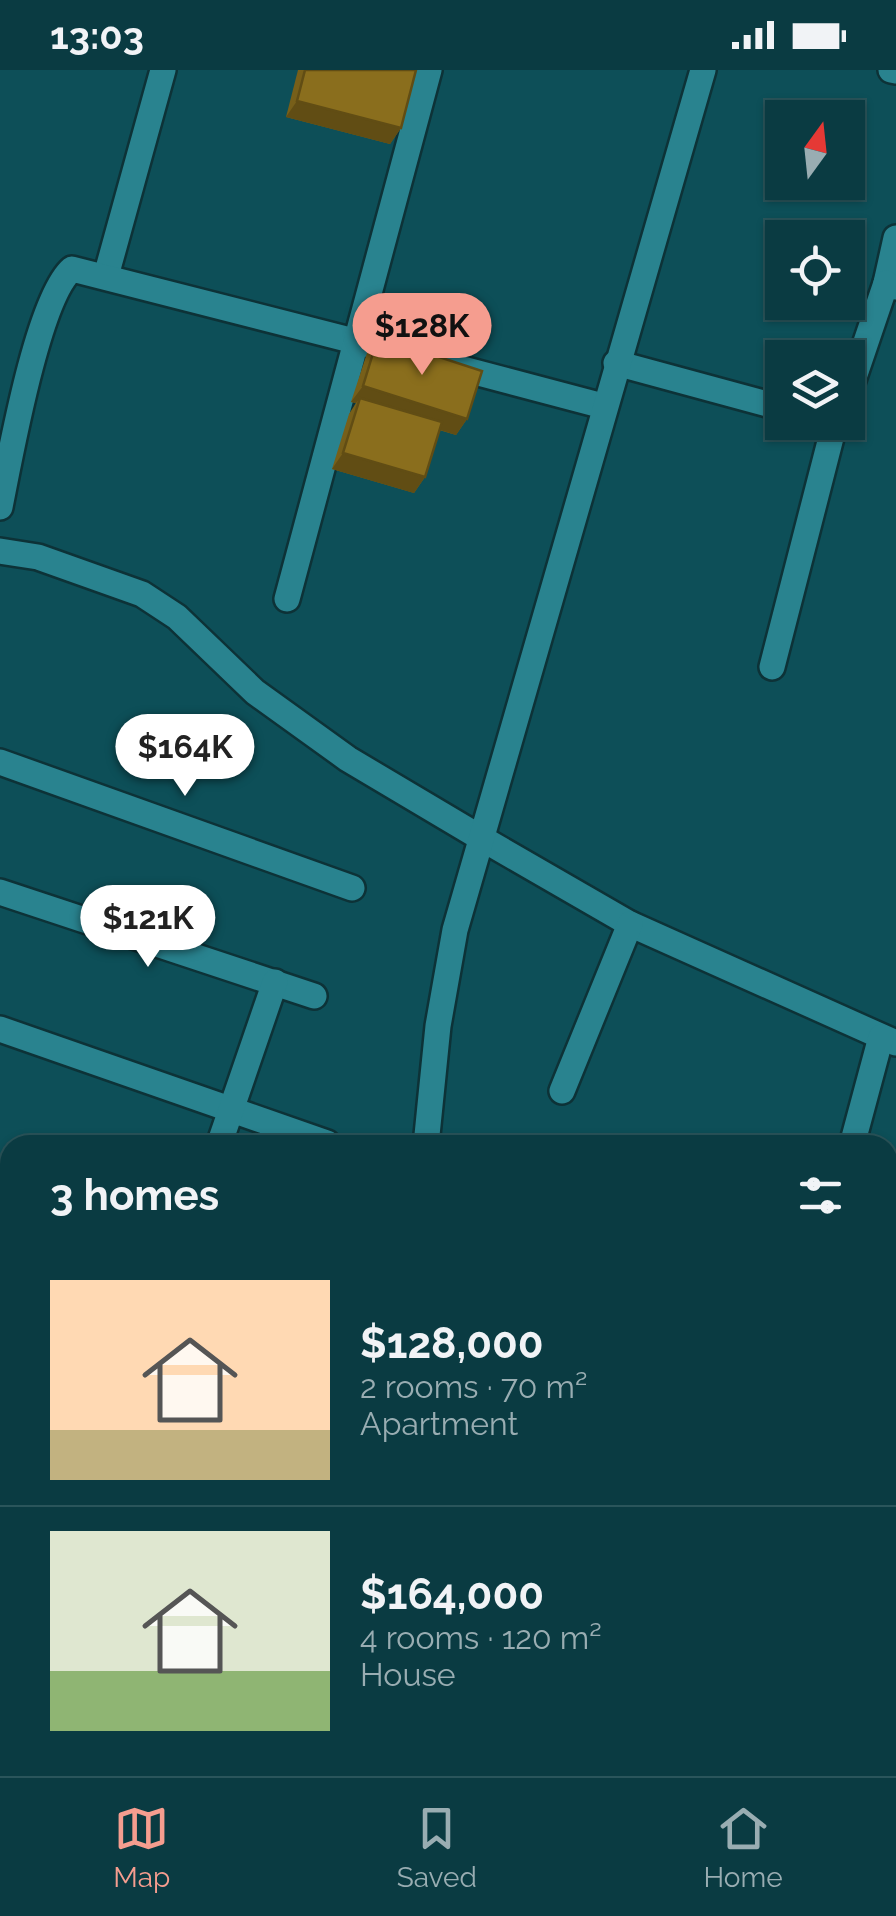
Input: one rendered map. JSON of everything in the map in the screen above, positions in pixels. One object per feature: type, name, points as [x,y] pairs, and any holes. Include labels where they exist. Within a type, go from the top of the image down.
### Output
[{"type":"street","points":[[106,276],[163,70]]},
{"type":"street","points":[[287,599],[429,70]]},
{"type":"street","points":[[427,1135],[438,1026],[455,930],[703,70]]},
{"type":"street","points":[[865,352],[891,285],[896,238]]},
{"type":"street","points":[[0,506],[12,386],[62,277],[76,268],[603,406]]},
{"type":"street","points":[[616,363],[765,403]]},
{"type":"street","points":[[772,667],[832,440]]},
{"type":"street","points":[[0,552],[38,558],[142,594],[177,617],[255,692],[348,759],[630,924],[888,1040],[855,1135]]},
{"type":"street","points":[[0,762],[352,888]]},
{"type":"street","points":[[0,892],[314,996]]},
{"type":"street","points":[[562,1091],[630,924]]},
{"type":"street","points":[[222,1135],[275,982]]},
{"type":"street","points":[[0,1030],[301,1135]]},
{"type":"building","points":[[305,70],[416,70],[401,128],[297,101]]},
{"type":"building","points":[[378,337],[482,371],[467,419],[363,386]]},
{"type":"building","points":[[360,398],[442,422],[425,477],[343,453]]}]
